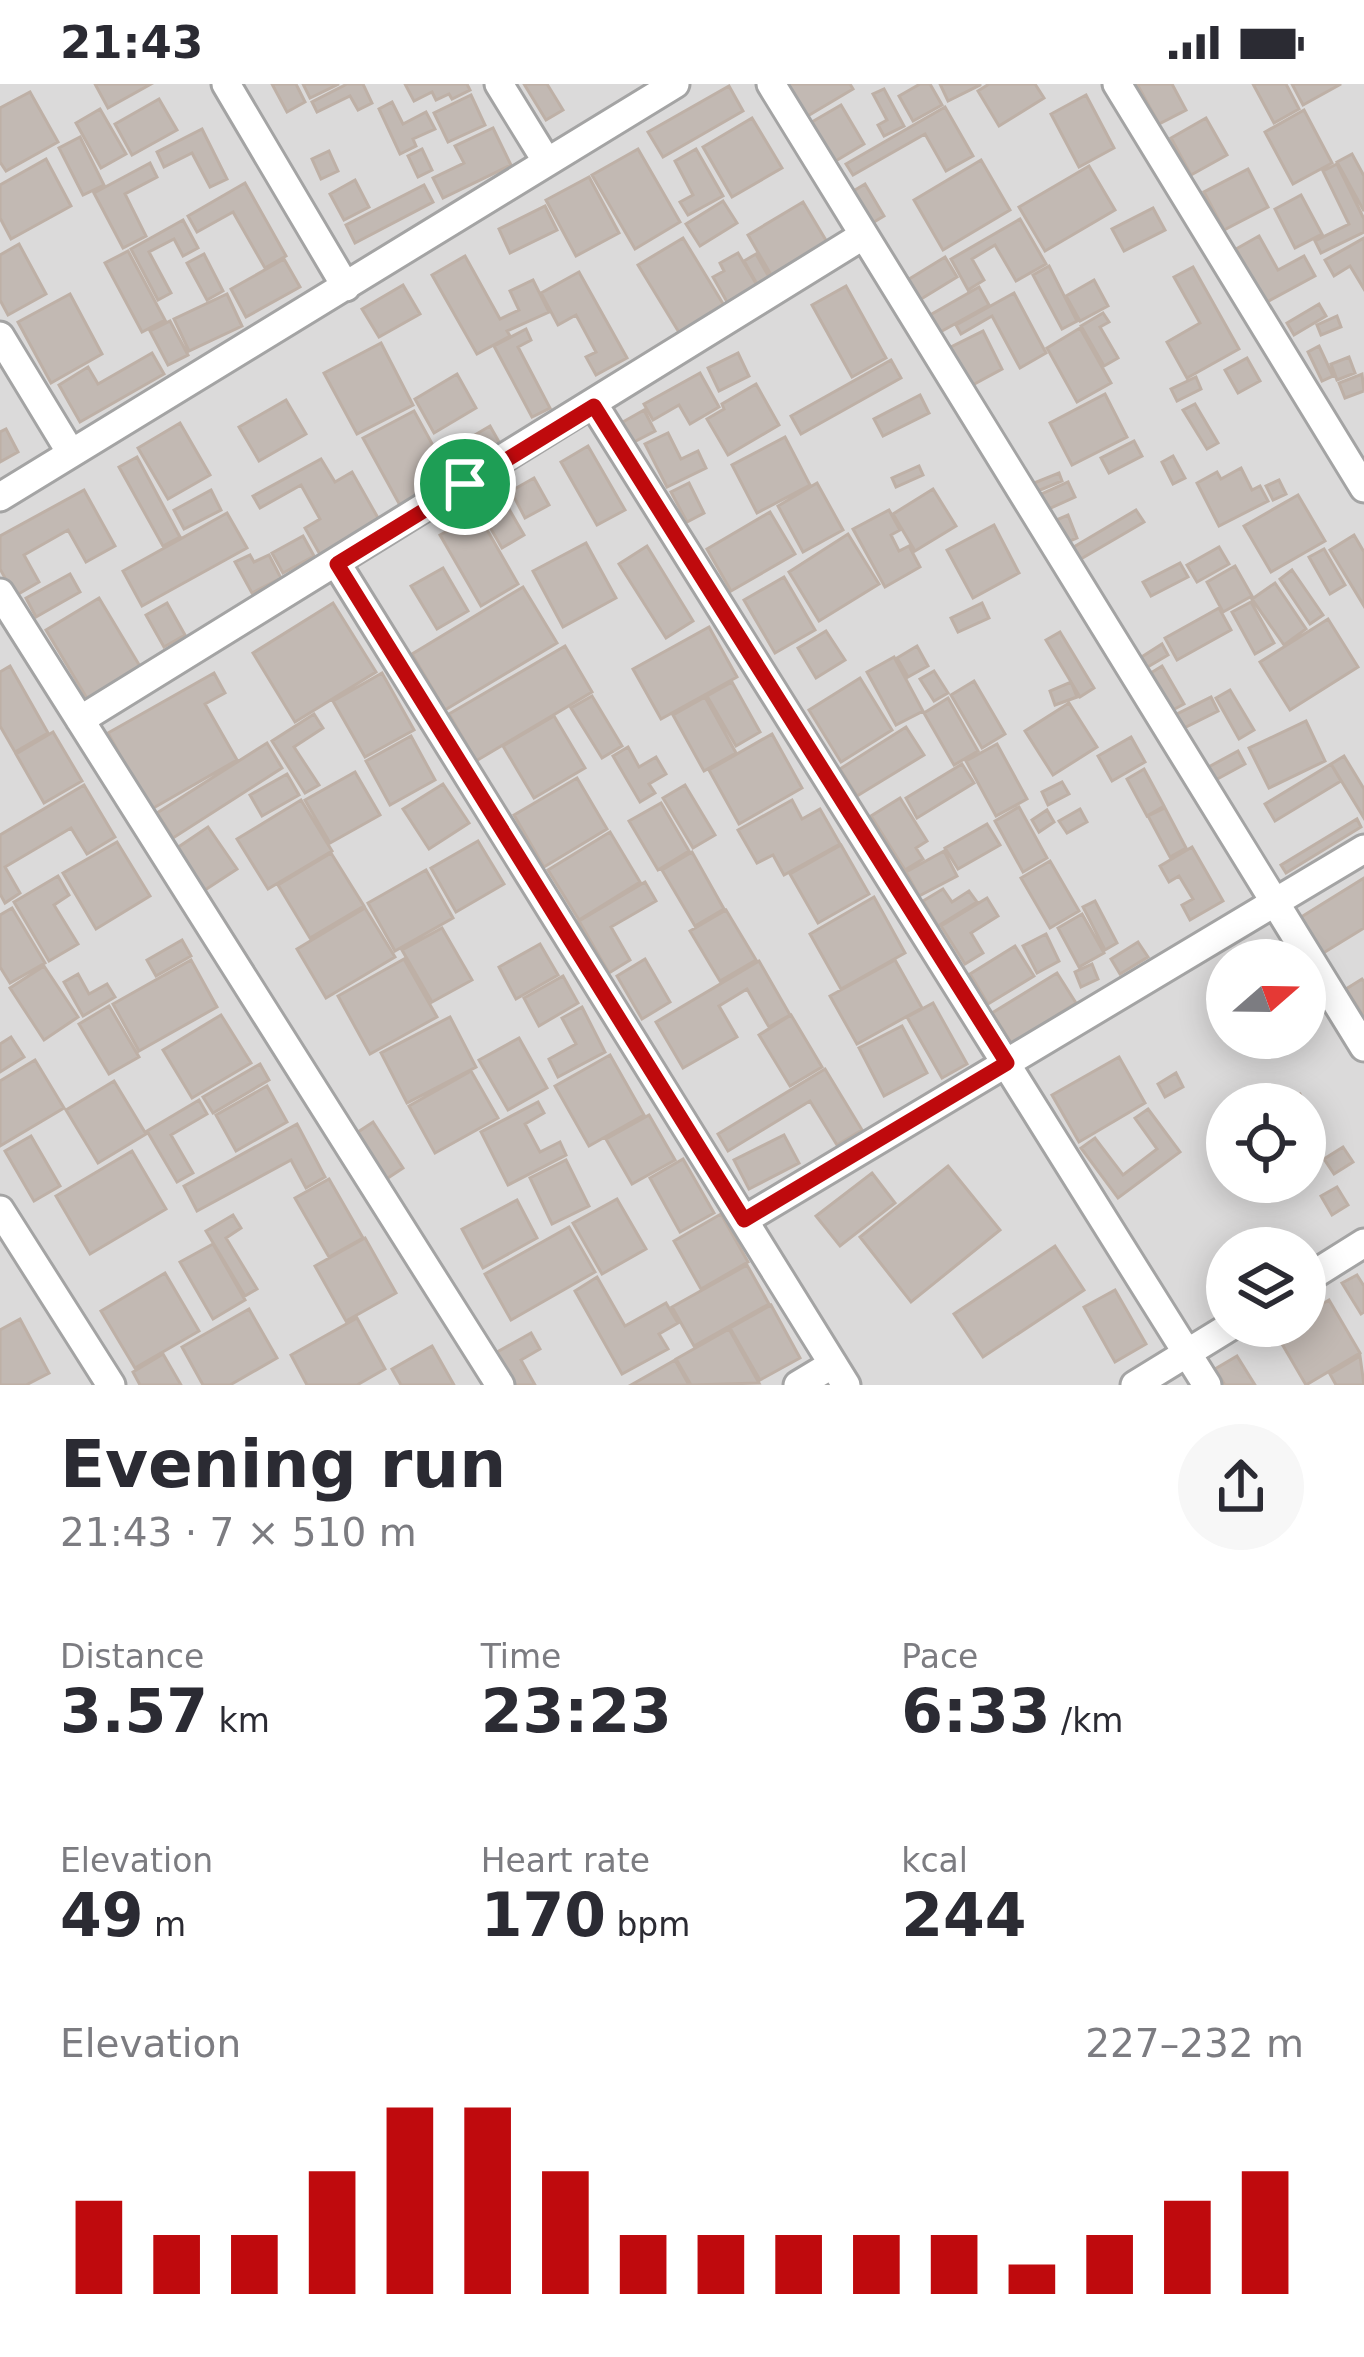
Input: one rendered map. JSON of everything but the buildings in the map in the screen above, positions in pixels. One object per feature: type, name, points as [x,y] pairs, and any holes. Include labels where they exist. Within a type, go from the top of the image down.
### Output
[{"type":"street","points":[[226,84],[346,287]]},
{"type":"street","points":[[499,84],[547,162]]},
{"type":"street","points":[[0,497],[675,84]]},
{"type":"street","points":[[771,84],[1364,1047]]},
{"type":"street","points":[[1117,84],[1364,488]]},
{"type":"street","points":[[80,720],[864,235]]},
{"type":"street","points":[[0,335],[71,453]]},
{"type":"street","points":[[594,406],[1207,1385]]},
{"type":"street","points":[[337,564],[840,1374],[798,1385]]},
{"type":"street","points":[[0,593],[500,1385]]},
{"type":"street","points":[[744,1220],[1364,849]]},
{"type":"street","points":[[0,1210],[111,1385]]},
{"type":"street","points":[[1326,1267],[1364,1244]]},
{"type":"street","points":[[1136,1385],[1206,1341]]},
{"type":"shaded area","points":[[0,84],[1364,84],[1364,1385],[0,1385]]},
{"type":"route","points":[[594,406],[1007,1063],[744,1220],[337,564],[465,484],[594,406]]}]
